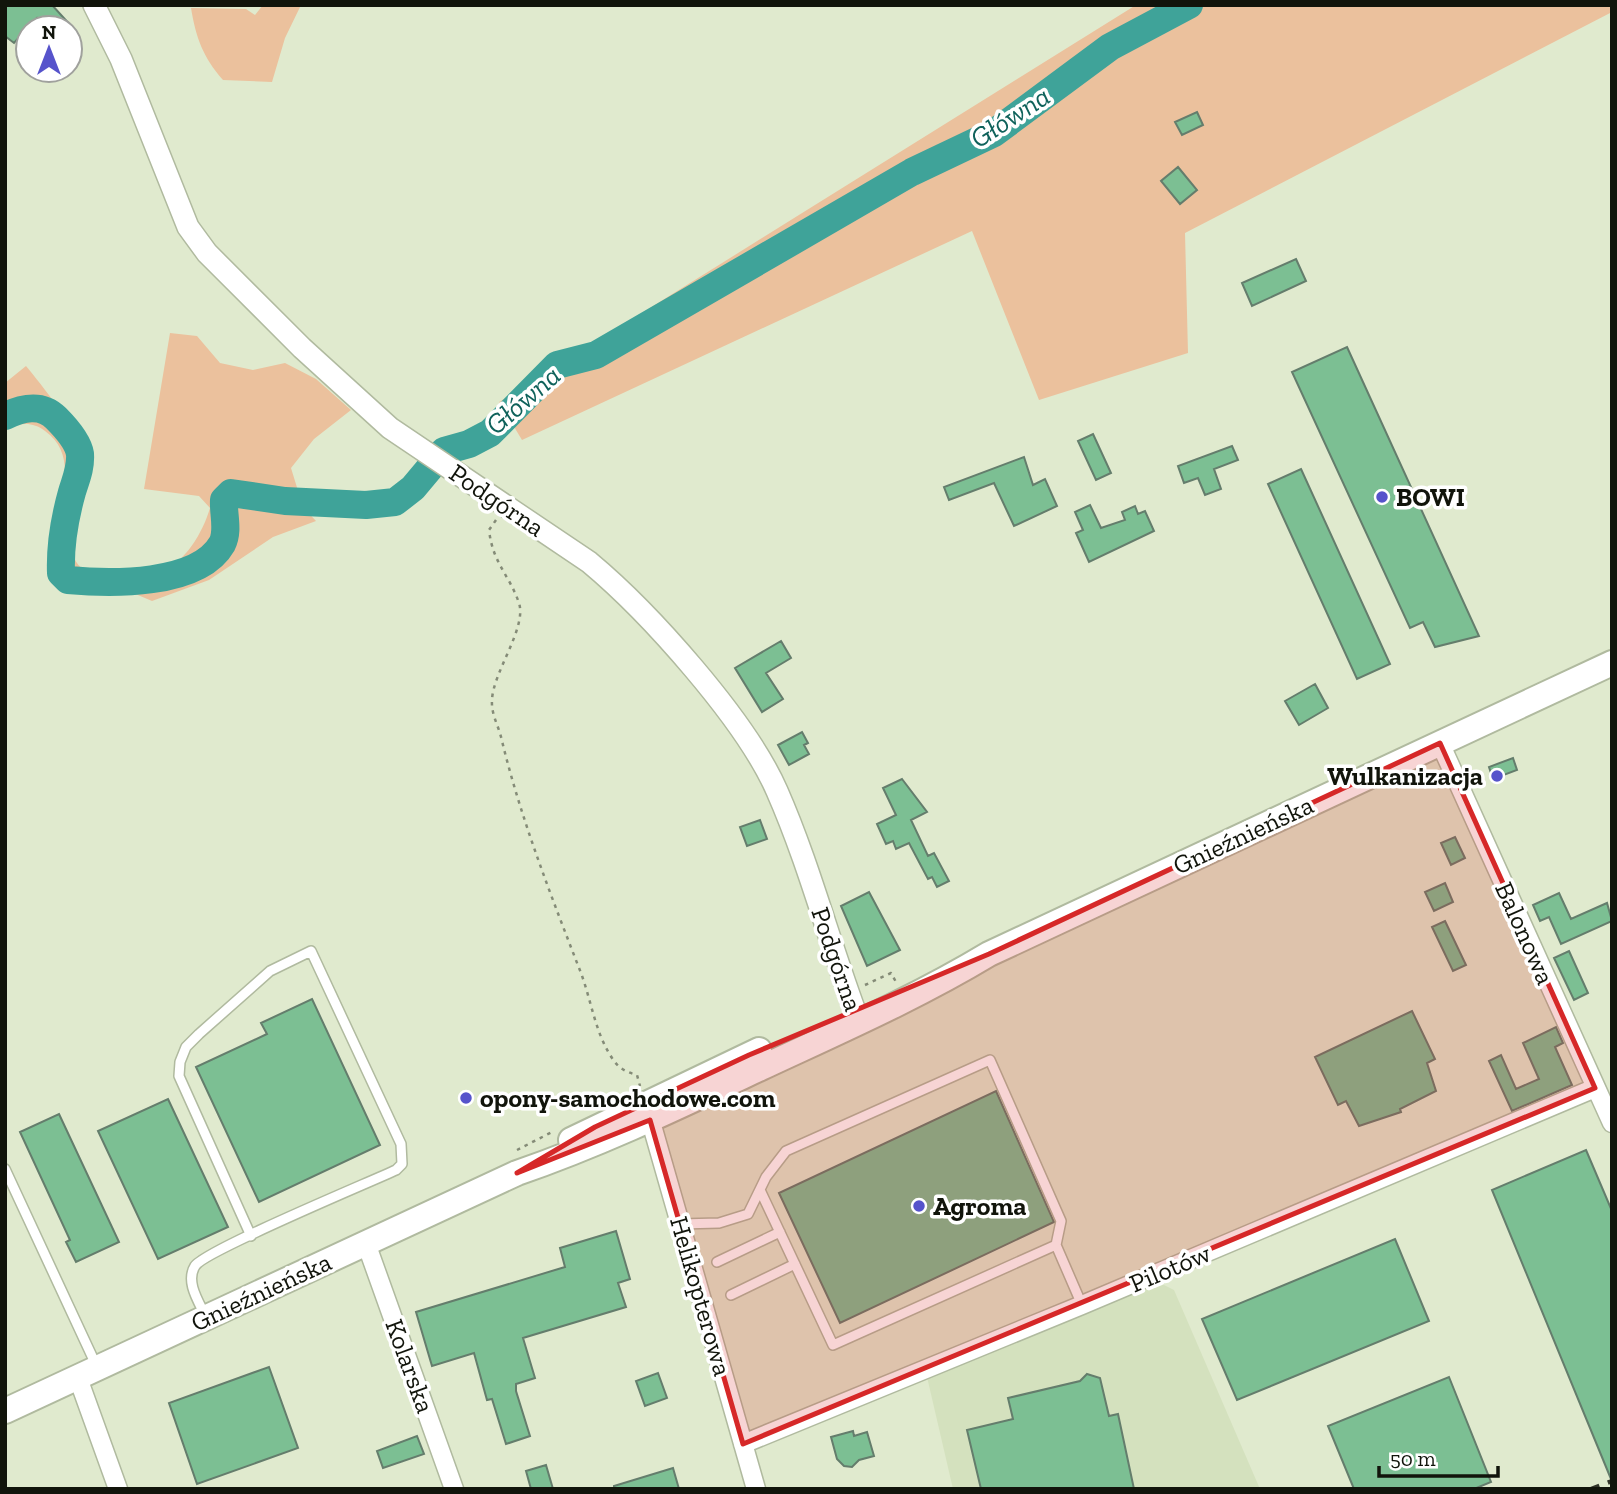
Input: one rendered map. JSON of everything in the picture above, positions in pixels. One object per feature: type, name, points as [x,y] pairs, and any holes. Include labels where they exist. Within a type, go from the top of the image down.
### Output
[{"type":"main road","name":"Gnieźnieńska","points":[[856,1014],[898,987],[989,954],[1612,663]]},
{"type":"main road","name":"Gnieźnieńska","points":[[5,1411],[366,1243],[516,1162],[585,1132],[648,1112],[856,1014],[940,983],[989,954]]},
{"type":"street","name":"Podgórna","points":[[94,5],[121,59],[167,179],[194,236],[232,280],[369,410],[410,443],[507,506],[616,584],[686,662],[758,754],[777,791],[856,1014]]},
{"type":"street","name":"Balonowa","points":[[1440,743],[1612,1123]]},
{"type":"street","name":"Pilotów","points":[[743,1444],[1082,1305],[1595,1088]]},
{"type":"street","name":"Helikopterowa","points":[[648,1112],[756,1489]]},
{"type":"street","name":"Kolarska","points":[[366,1243],[454,1489]]},
{"type":"street","points":[[88,1373],[118,1489]]},
{"type":"lane","points":[[206,1318],[192,1286],[194,1267],[202,1258],[251,1236],[396,1170],[402,1164],[401,1144],[311,951],[270,971],[186,1047],[180,1062],[180,1076],[251,1236]]},
{"type":"lane","points":[[680,1224],[719,1223],[748,1214],[760,1190],[786,1151],[990,1060],[1061,1220],[1056,1245],[1082,1305]]},
{"type":"lane","points":[[5,1169],[88,1373]]},
{"type":"lane","points":[[760,1190],[833,1345],[1056,1245]]},
{"type":"lane","points":[[717,1262],[780,1232]]},
{"type":"lane","points":[[731,1295],[795,1264]]},
{"type":"path","points":[[507,506],[489,530],[491,551],[519,604],[519,618],[492,697],[493,716],[519,807],[549,895],[580,970],[597,1027],[611,1058],[623,1071],[637,1075],[648,1112]]},
{"type":"path","points":[[856,981],[864,985],[891,973],[898,987]]},
{"type":"path","points":[[516,1162],[561,1127]]},
{"type":"highlighted area","points":[[1440,743],[1595,1088],[743,1444],[650,1120],[517,1173],[595,1127],[749,1055],[989,954]]},
{"type":"shaded area","points":[[263,5],[301,5],[285,38],[272,82],[223,80],[201,47],[191,8],[246,9],[255,15]]},
{"type":"shaded area","points":[[1136,5],[1612,5],[1612,12],[1185,233],[1188,353],[1039,400],[972,231],[522,440],[499,402]]},
{"type":"shaded area","points":[[170,333],[197,336],[220,363],[253,370],[285,363],[316,379],[351,410],[314,439],[291,468],[303,507],[316,521],[273,537],[209,580],[152,601],[126,590],[60,586],[51,574],[65,475],[61,451],[45,431],[31,424],[5,429],[5,383],[26,366],[59,409],[81,445],[85,466],[72,541],[73,553],[80,567],[97,573],[153,574],[168,568],[185,555],[203,527],[210,508],[199,496],[144,489]]},
{"type":"shaded area","points":[[1154,1280],[1174,1290],[1260,1489],[953,1489],[927,1377]]},
{"type":"building","points":[[5,5],[52,5],[60,14],[14,14],[14,43],[5,36]]},
{"type":"building","points":[[1197,112],[1203,125],[1182,135],[1175,122]]},
{"type":"building","points":[[1178,167],[1197,190],[1180,204],[1161,181]]},
{"type":"building","points":[[1296,259],[1306,281],[1252,306],[1242,283]]},
{"type":"building","name":"BOWI","points":[[1347,347],[1479,636],[1435,647],[1423,622],[1410,628],[1292,372]]},
{"type":"building","points":[[1093,434],[1111,473],[1096,480],[1078,441]]},
{"type":"building","points":[[1232,446],[1238,460],[1214,469],[1221,489],[1205,495],[1198,478],[1184,483],[1178,466]]},
{"type":"building","points":[[1024,457],[1033,485],[1045,479],[1057,506],[1014,526],[994,483],[949,500],[944,487]]},
{"type":"building","points":[[1301,469],[1390,664],[1357,679],[1268,484]]},
{"type":"building","points":[[1090,505],[1101,528],[1125,520],[1122,512],[1135,506],[1138,514],[1145,511],[1154,531],[1089,562],[1076,533],[1083,530],[1075,512]]},
{"type":"building","points":[[781,641],[791,658],[766,673],[783,699],[762,712],[735,668]]},
{"type":"building","points":[[1315,684],[1328,708],[1299,725],[1285,701]]},
{"type":"building","points":[[802,732],[808,743],[804,745],[809,754],[789,765],[778,745]]},
{"type":"building","points":[[1513,758],[1517,770],[1493,779],[1489,767]]},
{"type":"building","points":[[902,779],[927,812],[911,820],[928,856],[934,853],[949,881],[937,887],[932,877],[928,879],[909,843],[896,849],[893,841],[886,844],[877,824],[896,815],[883,788]]},
{"type":"building","points":[[760,820],[767,839],[747,846],[740,827]]},
{"type":"building","points":[[1455,837],[1465,858],[1451,865],[1441,843]]},
{"type":"building","points":[[1445,883],[1453,902],[1434,911],[1425,892]]},
{"type":"building","points":[[869,892],[900,950],[867,966],[841,906]]},
{"type":"building","points":[[1559,893],[1571,919],[1607,903],[1612,921],[1561,944],[1549,917],[1540,921],[1533,905]]},
{"type":"building","points":[[1445,921],[1466,965],[1453,971],[1432,927]]},
{"type":"building","points":[[1569,951],[1588,993],[1574,1000],[1554,958]]},
{"type":"building","points":[[312,999],[380,1145],[259,1202],[196,1067],[267,1034],[261,1023]]},
{"type":"building","points":[[1412,1011],[1435,1059],[1427,1063],[1436,1091],[1400,1109],[1401,1112],[1359,1126],[1346,1101],[1338,1105],[1315,1057]]},
{"type":"building","points":[[1556,1027],[1563,1043],[1555,1047],[1572,1085],[1512,1111],[1489,1061],[1501,1055],[1516,1089],[1539,1079],[1523,1043]]},
{"type":"building","name":"Agroma","points":[[996,1091],[1054,1222],[840,1323],[779,1193]]},
{"type":"building","points":[[168,1099],[228,1227],[158,1259],[98,1131]]},
{"type":"building","points":[[59,1114],[119,1242],[76,1262],[66,1242],[70,1240],[20,1132]]},
{"type":"building","points":[[1586,1150],[1612,1211],[1611,1479],[1492,1190]]},
{"type":"building","points":[[616,1231],[630,1279],[618,1283],[626,1307],[523,1338],[535,1378],[516,1384],[516,1391],[530,1436],[506,1444],[492,1399],[487,1400],[474,1353],[432,1366],[416,1312],[565,1267],[560,1248]]},
{"type":"building","points":[[1395,1239],[1429,1321],[1237,1400],[1202,1319]]},
{"type":"building","points":[[269,1367],[298,1448],[197,1484],[169,1403]]},
{"type":"building","points":[[658,1373],[667,1398],[645,1406],[636,1381]]},
{"type":"building","points":[[1087,1374],[1100,1378],[1109,1416],[1118,1414],[1134,1489],[981,1489],[967,1430],[1013,1419],[1008,1398],[1080,1381]]},
{"type":"building","points":[[1449,1377],[1491,1482],[1474,1489],[1354,1489],[1328,1426]]},
{"type":"building","points":[[853,1431],[854,1436],[867,1432],[874,1456],[859,1460],[852,1467],[844,1466],[837,1459],[831,1437]]},
{"type":"building","points":[[417,1436],[424,1454],[383,1468],[377,1451]]},
{"type":"building","points":[[546,1465],[553,1489],[531,1489],[526,1471]]},
{"type":"building","points":[[673,1468],[679,1489],[614,1489],[614,1486]]},
{"type":"waterway","name":"Główna","points":[[5,416],[31,408],[44,410],[56,418],[79,449],[79,469],[67,512],[61,553],[61,573],[68,580],[106,582],[152,579],[194,568],[210,558],[222,544],[225,528],[224,500],[231,493],[285,501],[366,505],[395,502],[413,488],[444,451],[469,444],[490,433],[557,365],[596,355],[912,172],[994,133],[1110,47],[1189,5]]},
{"type":"railway","points":[[1591,1489],[1612,1481]]},
{"type":"place","name":"BOWI","points":[[1382,497]]},
{"type":"place","name":"Wulkanizacja","points":[[1497,776]]},
{"type":"place","name":"opony-samochodowe.com","points":[[466,1098]]},
{"type":"place","name":"Agroma","points":[[919,1206]]}]
